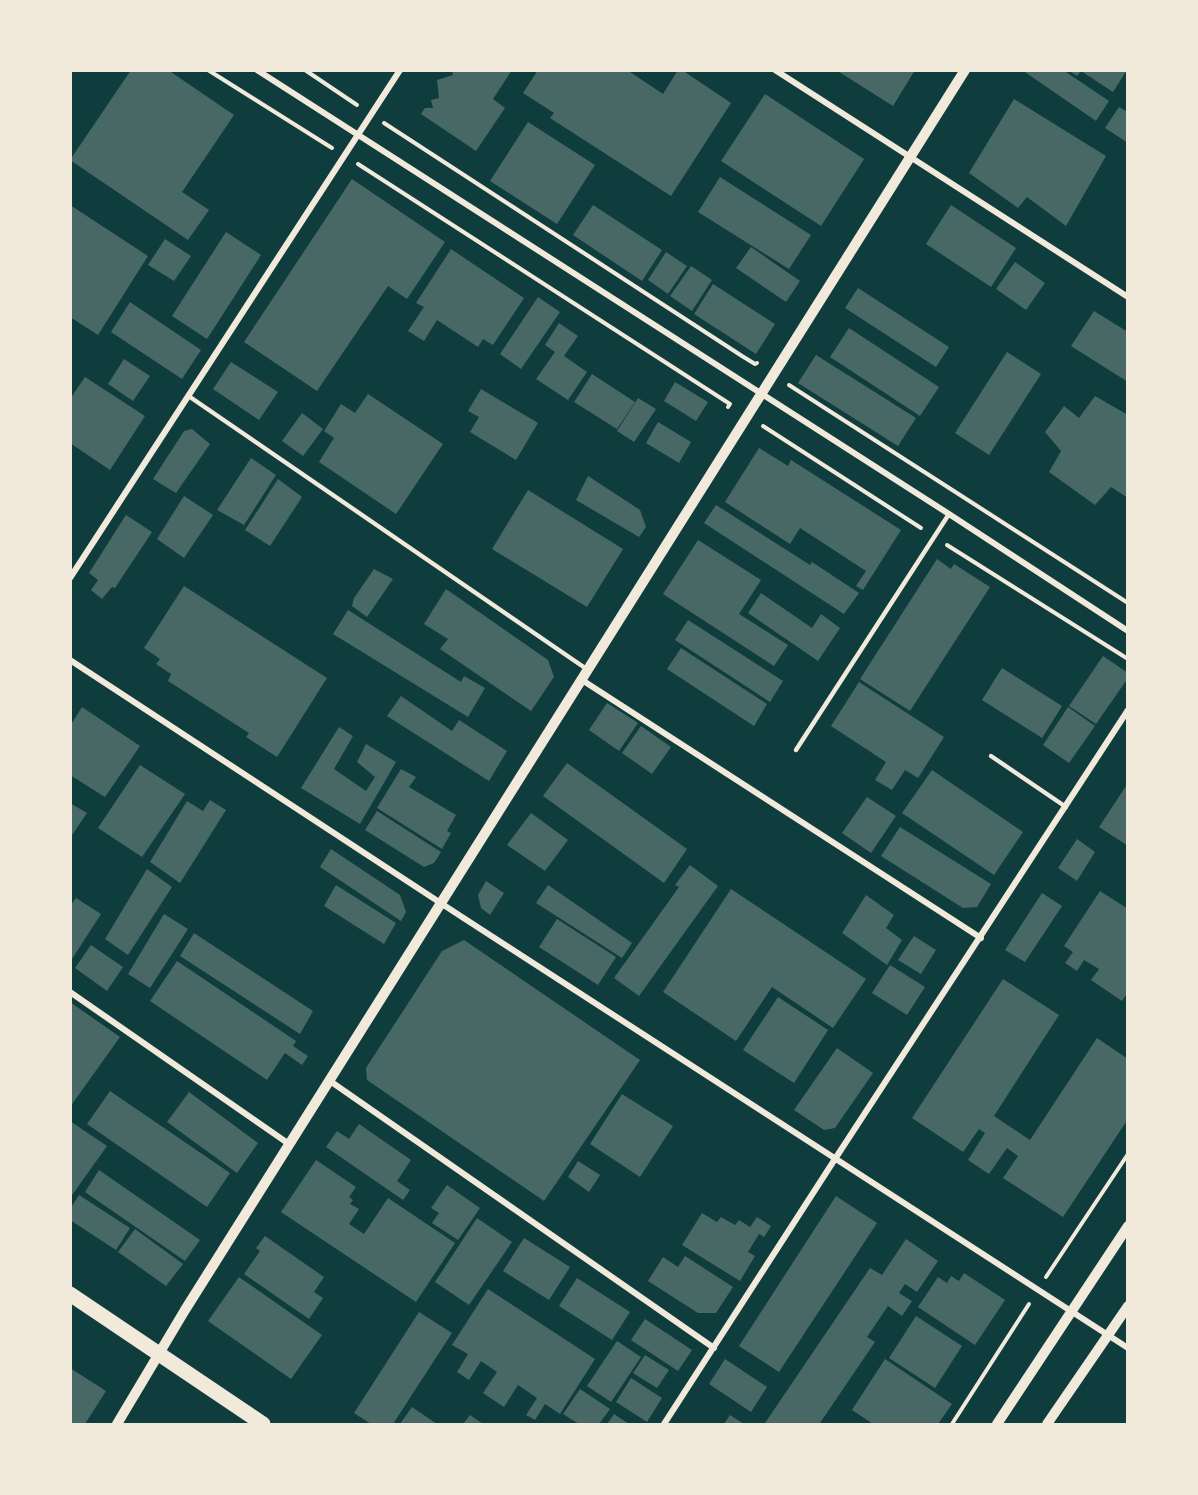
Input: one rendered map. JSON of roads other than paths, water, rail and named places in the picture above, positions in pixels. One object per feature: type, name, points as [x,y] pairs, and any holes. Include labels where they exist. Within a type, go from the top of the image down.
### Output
[{"type":"main road","points":[[70,1294],[264,1425]]},
{"type":"street","points":[[258,70],[949,514],[1128,632]]},
{"type":"street","points":[[70,578],[190,397],[400,70]]},
{"type":"street","points":[[775,70],[1128,297]]},
{"type":"street","points":[[117,1425],[185,1310],[965,70]]},
{"type":"street","points":[[70,660],[1037,1291],[1128,1348]]},
{"type":"street","points":[[582,680],[981,938]]},
{"type":"street","points":[[664,1425],[1128,710]]},
{"type":"street","points":[[70,992],[289,1144]]},
{"type":"street","points":[[330,1081],[714,1348]]},
{"type":"street","points":[[997,1425],[1128,1227]]},
{"type":"street","points":[[1047,1425],[1128,1306]]},
{"type":"lane","points":[[190,397],[588,669]]},
{"type":"lane","points":[[796,750],[949,514]]},
{"type":"lane","points":[[991,756],[1066,807]]}]
